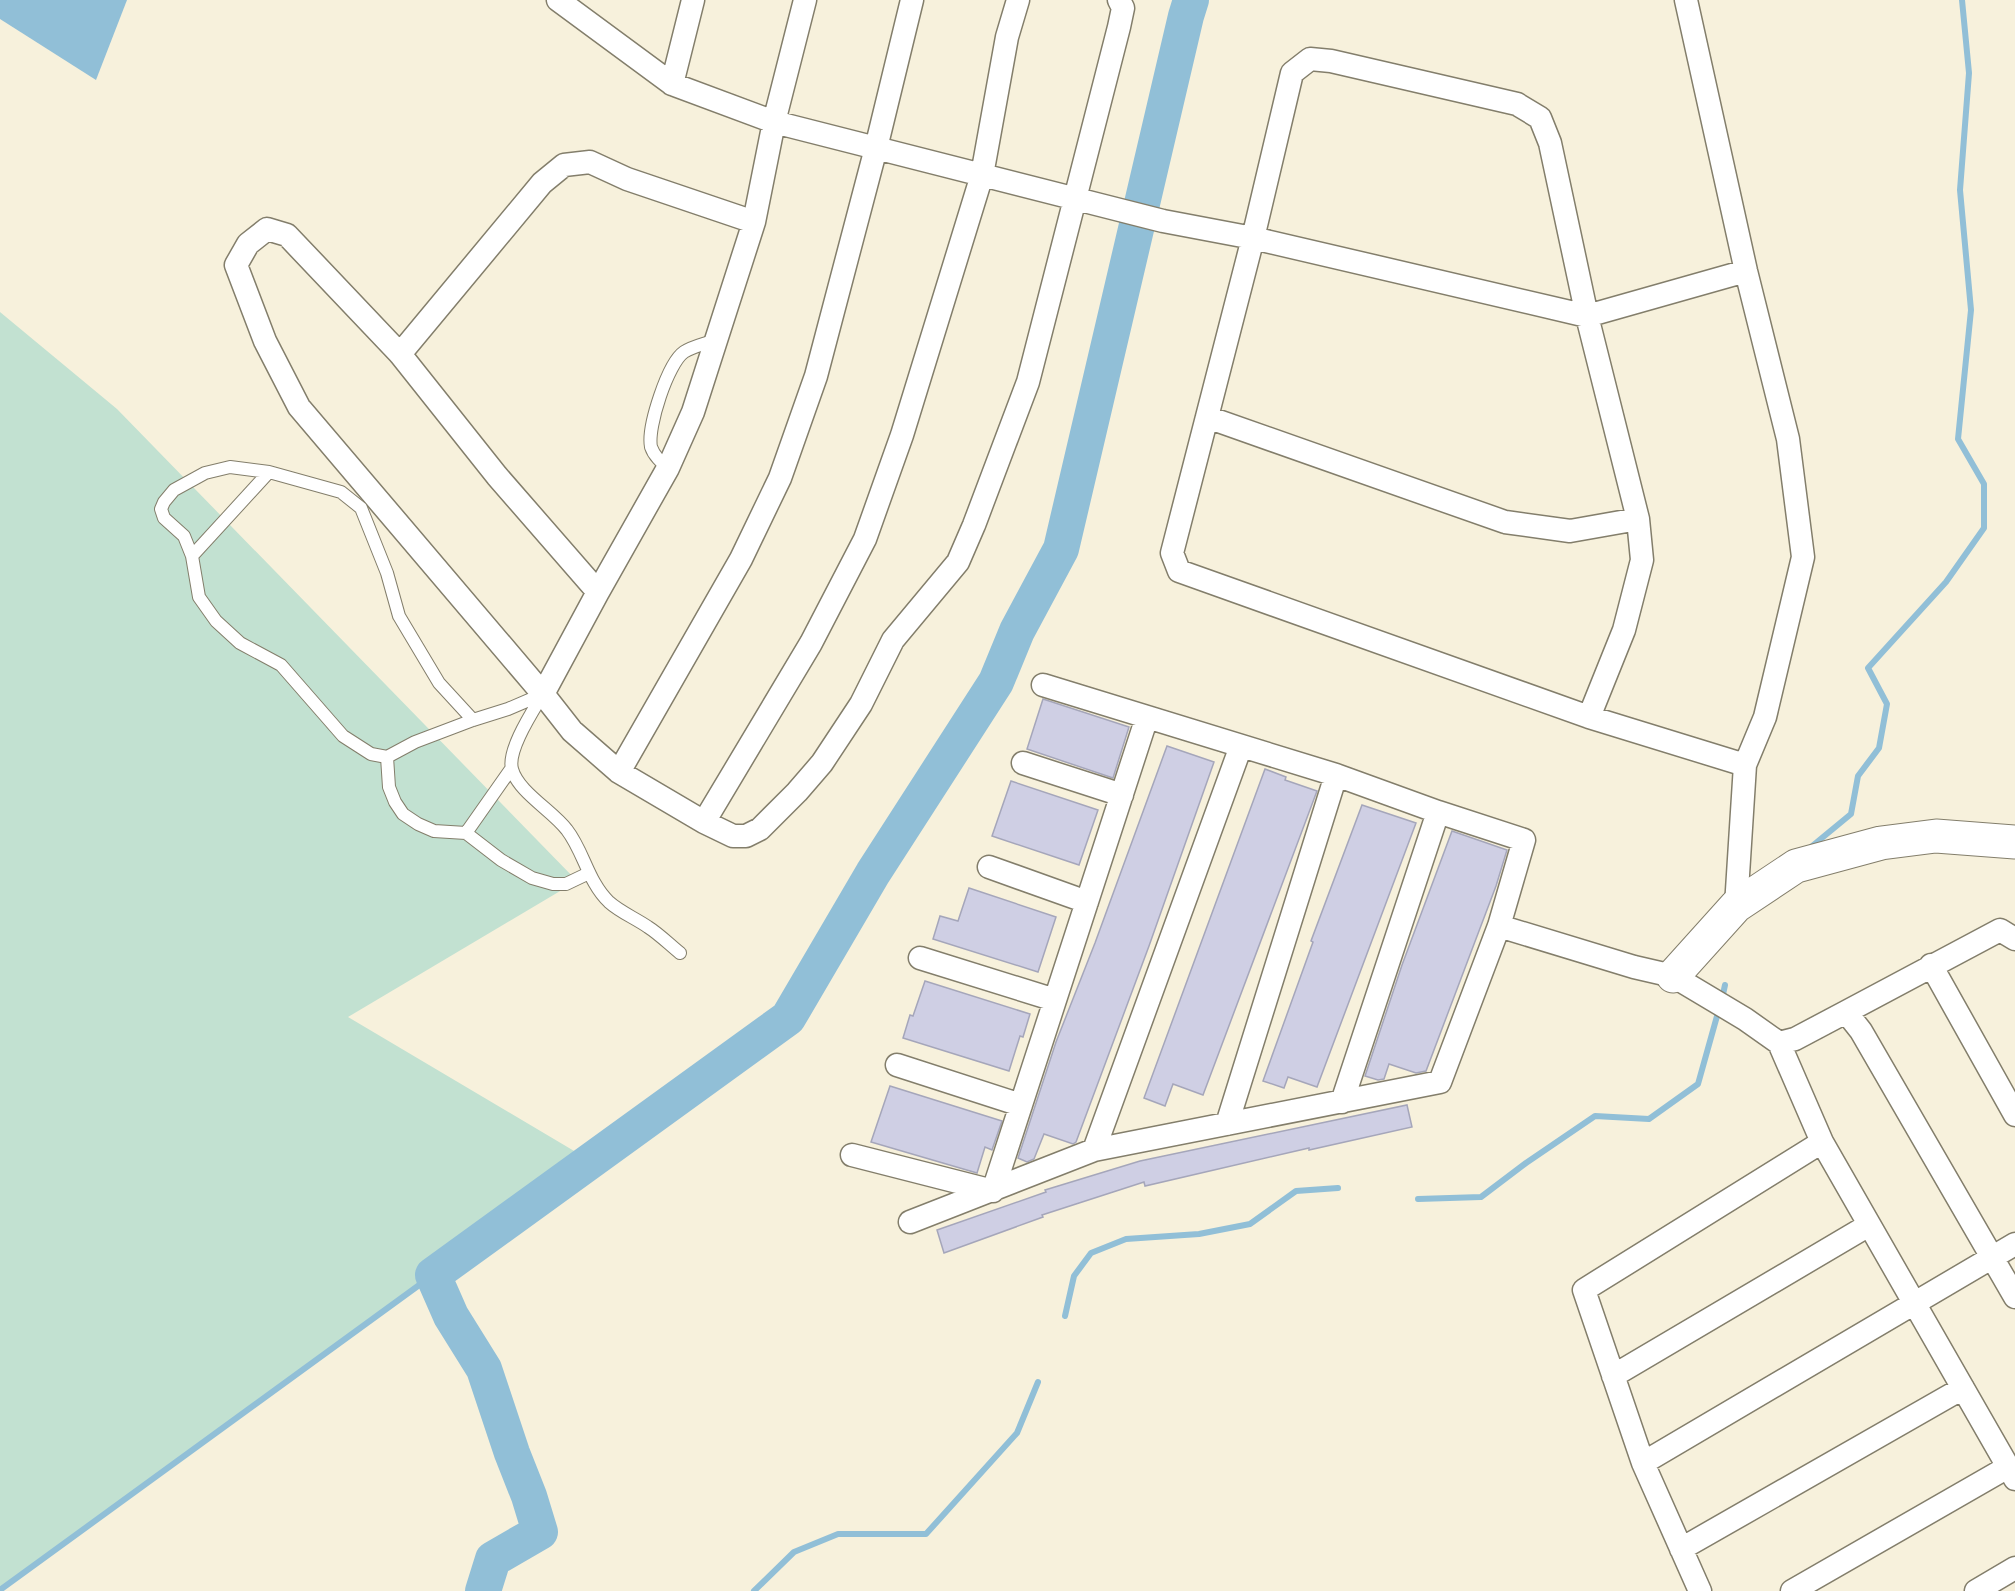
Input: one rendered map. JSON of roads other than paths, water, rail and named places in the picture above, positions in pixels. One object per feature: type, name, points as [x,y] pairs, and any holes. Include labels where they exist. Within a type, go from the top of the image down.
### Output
[{"type":"main road","points":[[1673,976],[1736,906],[1796,866],[1881,843],[1936,836],[2015,842]]},
{"type":"street","points":[[558,0],[672,84],[774,122],[1163,221],[1253,238],[1587,316],[1746,271]]},
{"type":"street","points":[[672,84],[693,0]]},
{"type":"street","points":[[543,694],[668,468],[693,412],[754,222],[774,122],[805,0]]},
{"type":"street","points":[[619,772],[741,559],[780,478],[816,376],[912,0]]},
{"type":"street","points":[[704,822],[811,643],[865,539],[902,435],[982,175],[1007,37],[1018,0]]},
{"type":"street","points":[[598,592],[497,476],[400,354],[287,234],[267,229],[248,244],[236,265],[265,340],[299,406],[572,731],[619,772],[704,822],[733,836],[746,836],[760,829],[822,763],[861,704],[893,640],[958,562],[1028,382],[1119,27],[1123,8],[1119,0]]},
{"type":"street","points":[[1686,0],[1746,271],[1788,439],[1803,557],[1765,717],[1745,765],[1736,906]]},
{"type":"street","points":[[1590,717],[1624,630],[1642,560],[1638,519],[1587,316],[1550,143],[1540,118],[1517,104],[1331,61],[1310,59],[1292,73],[1253,238],[1172,553],[1179,570],[1590,717],[1745,765]]},
{"type":"street","points":[[400,354],[542,183],[564,165],[590,162],[627,179],[754,222]]},
{"type":"street","points":[[1208,417],[1504,522],[1570,531],[1638,519]]},
{"type":"street","points":[[910,1222],[1094,1150],[1440,1082],[1499,926],[1524,840],[1336,776],[1043,685]]},
{"type":"street","points":[[993,1191],[1147,717]]},
{"type":"street","points":[[1094,1150],[1241,746]]},
{"type":"street","points":[[1023,763],[1122,795]]},
{"type":"street","points":[[1227,1124],[1336,776]]},
{"type":"street","points":[[1342,1102],[1438,812]]},
{"type":"street","points":[[989,867],[1087,902]]},
{"type":"street","points":[[1499,926],[1634,967],[1673,976],[1704,993],[1779,1043],[1822,1142],[2011,1473],[1792,1591]]},
{"type":"street","points":[[1779,1043],[1795,1039],[2000,930],[2015,939]]},
{"type":"street","points":[[920,958],[1055,1000]]},
{"type":"street","points":[[1931,965],[2015,1115]]},
{"type":"street","points":[[1846,1012],[1862,1031],[2015,1297]]},
{"type":"street","points":[[897,1065],[1021,1105]]},
{"type":"street","points":[[1700,1591],[1643,1463],[1584,1290],[1822,1142]]},
{"type":"street","points":[[852,1155],[993,1191]]},
{"type":"street","points":[[1613,1376],[1869,1225]]},
{"type":"street","points":[[1643,1463],[2015,1244]]},
{"type":"street","points":[[1681,1549],[1963,1388]]},
{"type":"street","points":[[1976,1591],[2015,1568]]},
{"type":"lane","points":[[668,468],[655,456],[651,445],[652,429],[660,398],[674,364],[684,352],[715,340]]},
{"type":"lane","points":[[473,720],[439,683],[399,616],[387,573],[362,508],[341,492],[269,472],[230,466],[206,473],[174,490],[164,502],[160,509],[164,518],[184,536],[192,556],[199,597],[216,621],[240,643],[281,665],[343,736],[371,754],[387,757],[415,742],[543,694]]},
{"type":"lane","points":[[192,556],[269,472]]},
{"type":"lane","points":[[466,833],[512,769],[514,748],[543,694]]},
{"type":"lane","points":[[387,757],[388,787],[394,801],[403,814],[418,824],[434,831],[466,833],[501,860],[532,878],[553,884],[566,884],[589,873]]},
{"type":"lane","points":[[512,769],[522,787],[547,808],[568,831],[598,890],[610,903],[649,927],[680,953]]},
{"type":"water","points":[[0,0],[127,0],[96,80],[0,19]]},
{"type":"waterway","points":[[483,1591],[493,1559],[540,1532],[484,1369],[451,1316],[433,1275],[788,1018],[873,873],[996,682],[1017,631],[1061,549],[1191,0]]},
{"type":"waterway","points":[[1811,847],[1851,814],[1858,776],[1879,748],[1887,704],[1868,668],[1946,582],[1984,528],[1984,484],[1958,439],[1971,310],[1960,190],[1969,73],[1962,0]]},
{"type":"waterway","points":[[1722,999],[1725,985]]},
{"type":"waterway","points":[[1418,1199],[1481,1197],[1595,1116],[1649,1119],[1698,1084],[1719,1009]]},
{"type":"waterway","points":[[1065,1316],[1074,1276],[1091,1253],[1126,1239],[1199,1234],[1250,1224],[1296,1191],[1338,1188]]},
{"type":"waterway","points":[[0,1590],[433,1275]]},
{"type":"waterway","points":[[754,1591],[794,1552],[838,1534],[926,1534],[1017,1433],[1038,1382]]}]
